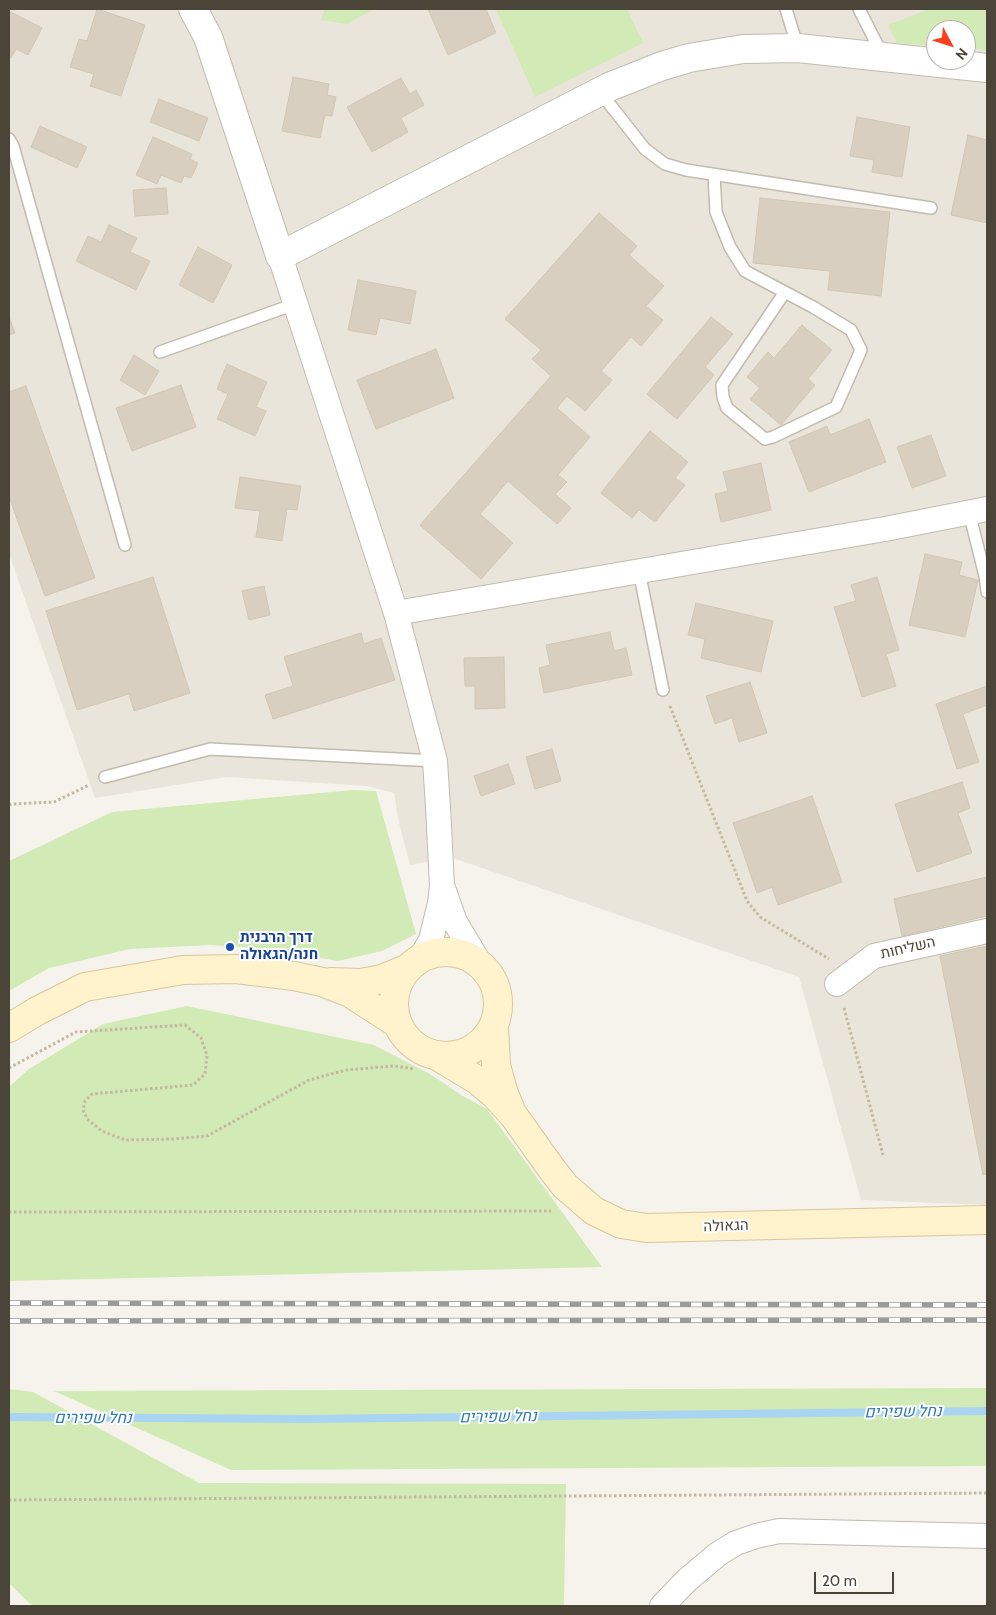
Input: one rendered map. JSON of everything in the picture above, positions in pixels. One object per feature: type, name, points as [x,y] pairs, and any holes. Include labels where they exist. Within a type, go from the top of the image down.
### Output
[{"type":"main road","points":[[322,982],[382,979],[436,953],[451,952],[466,956],[480,964],[491,977],[497,992],[498,1010],[494,1026],[484,1041],[470,1051],[430,1063],[420,1050],[407,1039],[398,1024],[394,1001],[396,989],[401,978],[415,964]]},
{"type":"main road","points":[[9,1028],[37,1011],[85,987],[183,970],[236,969],[294,976],[322,982],[350,993],[398,1024]]},
{"type":"main road","name":"הגאולה","points":[[494,1026],[496,1065],[502,1091],[514,1116]]},
{"type":"main road","name":"הגאולה","points":[[430,1063],[477,1080],[495,1095],[514,1116],[565,1186],[594,1211],[622,1224],[647,1228],[987,1220]]},
{"type":"street","points":[[193,9],[208,37],[396,613],[434,761],[442,886],[431,940],[415,964]]},
{"type":"street","points":[[280,256],[600,92],[662,66],[689,58],[743,49],[798,48],[987,68]]},
{"type":"street","points":[[396,613],[875,531],[978,510]]},
{"type":"street","points":[[442,886],[455,922],[480,964]]},
{"type":"street","name":"השליחות","points":[[837,984],[874,956],[987,931]]},
{"type":"street","points":[[662,1606],[686,1581],[713,1558],[736,1543],[756,1536],[779,1532],[987,1536]]},
{"type":"lane","points":[[786,9],[798,48]]},
{"type":"lane","points":[[860,9],[884,58]]},
{"type":"lane","points":[[600,92],[644,149],[665,164],[714,175],[932,208]]},
{"type":"lane","points":[[9,139],[125,545]]},
{"type":"lane","points":[[714,175],[716,212],[730,247],[745,271],[785,292],[813,307],[851,330],[861,350],[836,407],[773,437],[765,438],[727,408],[723,397],[722,385],[785,292]]},
{"type":"lane","points":[[160,352],[295,304]]},
{"type":"lane","points":[[978,510],[987,592]]},
{"type":"lane","points":[[639,571],[663,690]]},
{"type":"lane","points":[[105,777],[210,749],[434,761]]},
{"type":"path","points":[[663,690],[747,901],[760,917],[831,960],[882,1155]]},
{"type":"path","points":[[9,805],[54,802],[105,777]]},
{"type":"path","points":[[9,1068],[76,1032],[185,1026],[201,1038],[207,1055],[205,1074],[193,1085],[92,1094],[85,1101],[82,1110],[87,1119],[102,1131],[124,1140],[208,1136],[309,1080],[346,1070],[430,1063]]},
{"type":"path","points":[[9,1212],[594,1211]]},
{"type":"path","points":[[9,1500],[987,1493]]},
{"type":"shaded area","points":[[9,9],[987,9],[987,1205],[861,1200],[799,977],[450,857],[410,865],[399,823],[394,793],[367,786],[226,777],[95,798],[9,554]]},
{"type":"green space","points":[[325,9],[374,9],[347,24],[321,20]]},
{"type":"green space","points":[[496,9],[627,9],[643,43],[535,97]]},
{"type":"green space","points":[[930,9],[987,9],[987,50],[976,49],[976,20],[926,20],[926,45],[897,43],[888,25]]},
{"type":"green space","points":[[354,790],[376,791],[416,934],[382,951],[338,961],[260,948],[210,945],[130,949],[49,968],[9,991],[9,861],[112,812]]},
{"type":"green space","points":[[187,1006],[374,1045],[430,1074],[461,1095],[487,1109],[602,1267],[9,1281],[9,1087],[29,1069],[103,1024]]},
{"type":"green space","points":[[987,1388],[987,1466],[231,1470],[54,1391]]},
{"type":"green space","points":[[9,1389],[33,1392],[199,1483],[566,1484],[564,1606],[34,1606],[9,1583]]},
{"type":"building","points":[[97,9],[145,25],[121,96],[90,86],[94,74],[70,67],[79,39],[87,41]]},
{"type":"building","points":[[428,9],[486,9],[496,33],[448,55]]},
{"type":"building","points":[[9,11],[42,28],[28,55],[16,49],[11,58],[9,56]]},
{"type":"building","points":[[293,77],[329,84],[327,95],[336,97],[332,116],[325,115],[320,138],[282,131]]},
{"type":"building","points":[[401,78],[410,94],[416,90],[424,105],[401,118],[408,132],[372,152],[347,107]]},
{"type":"building","points":[[159,99],[208,118],[199,141],[150,122]]},
{"type":"building","points":[[857,117],[910,127],[902,177],[872,172],[874,160],[850,156]]},
{"type":"building","points":[[40,126],[87,147],[77,168],[31,147]]},
{"type":"building","points":[[968,135],[987,140],[987,223],[951,215]]},
{"type":"building","points":[[153,137],[192,154],[190,159],[198,163],[191,178],[184,176],[181,183],[161,175],[157,184],[136,175]]},
{"type":"building","points":[[166,188],[168,214],[135,216],[133,190]]},
{"type":"building","points":[[760,198],[890,212],[881,296],[828,290],[830,271],[753,263]]},
{"type":"building","points":[[599,213],[637,246],[629,255],[664,286],[646,306],[663,320],[641,346],[631,337],[601,371],[612,380],[585,411],[567,396],[557,408],[590,437],[558,475],[567,482],[555,494],[571,508],[557,524],[508,481],[480,514],[513,543],[481,579],[420,525],[551,376],[532,359],[541,350],[505,319]]},
{"type":"building","points":[[109,225],[137,238],[130,252],[150,261],[136,290],[76,261],[88,236],[101,242]]},
{"type":"building","points":[[198,247],[232,265],[213,303],[179,285]]},
{"type":"building","points":[[358,280],[416,291],[410,324],[380,318],[376,335],[348,330]]},
{"type":"building","points":[[9,317],[15,333],[9,335]]},
{"type":"building","points":[[711,317],[733,334],[705,367],[714,375],[677,419],[647,394]]},
{"type":"building","points":[[802,325],[832,350],[808,379],[815,385],[781,425],[750,399],[760,388],[747,377],[768,352],[774,358]]},
{"type":"building","points":[[436,349],[454,398],[376,429],[357,380]]},
{"type":"building","points":[[134,355],[159,371],[145,395],[120,380]]},
{"type":"building","points":[[227,364],[267,382],[256,407],[266,411],[255,436],[217,419],[228,394],[217,389]]},
{"type":"building","points":[[181,385],[196,427],[132,451],[116,408]]},
{"type":"building","points":[[26,386],[95,578],[45,596],[9,497],[9,392]]},
{"type":"building","points":[[869,419],[886,462],[809,492],[789,442],[827,426],[830,435]]},
{"type":"building","points":[[650,431],[688,462],[675,478],[685,485],[655,522],[639,510],[632,518],[601,493]]},
{"type":"building","points":[[931,435],[946,476],[912,488],[897,447]]},
{"type":"building","points":[[761,463],[771,510],[721,522],[715,494],[728,491],[723,472]]},
{"type":"building","points":[[240,477],[301,486],[297,510],[287,509],[282,541],[256,537],[260,511],[235,508]]},
{"type":"building","points":[[925,554],[962,562],[959,575],[978,580],[965,637],[909,625]]},
{"type":"building","points":[[153,577],[190,693],[134,711],[129,694],[77,710],[46,611]]},
{"type":"building","points":[[877,577],[899,650],[886,654],[896,686],[862,697],[834,607],[856,601],[851,585]]},
{"type":"building","points":[[264,586],[270,615],[249,620],[242,591]]},
{"type":"building","points":[[696,603],[773,621],[761,672],[701,658],[705,639],[688,635]]},
{"type":"building","points":[[610,632],[614,651],[626,648],[632,675],[544,693],[539,668],[550,665],[546,645]]},
{"type":"building","points":[[361,633],[364,644],[381,638],[395,680],[273,719],[265,695],[293,686],[284,657]]},
{"type":"building","points":[[504,657],[505,708],[475,709],[475,686],[465,686],[464,658]]},
{"type":"building","points":[[750,682],[767,733],[739,742],[732,718],[715,724],[706,696]]},
{"type":"building","points":[[987,686],[987,705],[963,714],[979,762],[957,769],[936,704]]},
{"type":"building","points":[[552,749],[561,781],[535,789],[526,757]]},
{"type":"building","points":[[508,764],[515,784],[481,796],[474,776]]},
{"type":"building","points":[[962,782],[970,808],[958,813],[972,853],[917,872],[895,804]]},
{"type":"building","points":[[812,796],[842,882],[778,905],[772,887],[757,893],[733,823]]},
{"type":"building","points":[[987,877],[987,916],[902,936],[894,899]]},
{"type":"building","points":[[987,946],[987,1174],[983,1175],[940,956]]},
{"type":"waterway","name":"נחל שפירים","points":[[9,1417],[306,1419],[987,1411]]},
{"type":"railway","points":[[9,1303],[987,1305]]},
{"type":"railway","points":[[9,1321],[987,1320]]},
{"type":"place","name":"דרך הרבנית חנה/הגאולה","points":[[230,947]]}]
